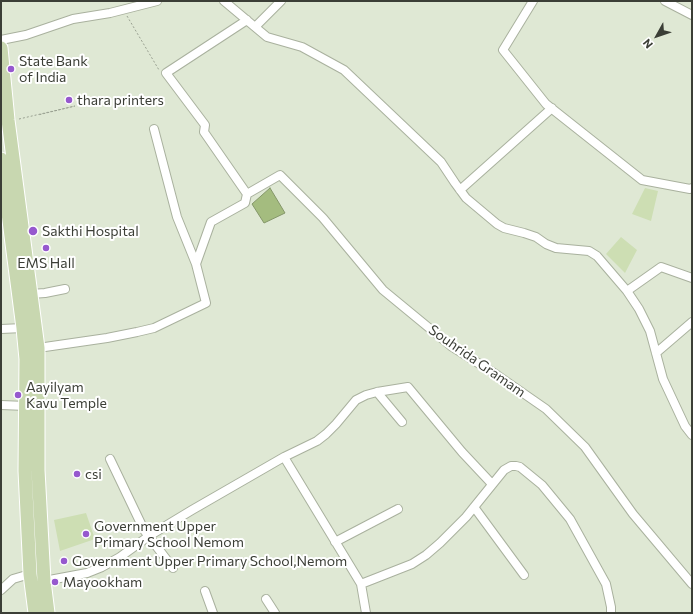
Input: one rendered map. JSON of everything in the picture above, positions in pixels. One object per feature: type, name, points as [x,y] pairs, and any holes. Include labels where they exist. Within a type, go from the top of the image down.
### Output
[{"type":"main road","points":[[1,48],[8,120],[38,348],[38,470],[44,581],[48,613]]},
{"type":"main road","points":[[1,159],[26,358],[25,471],[30,574],[35,613]]},
{"type":"street","points":[[1,40],[26,35],[73,19],[123,10],[157,1]]},
{"type":"street","points":[[224,1],[267,37],[302,47],[344,70],[442,162],[466,198],[497,224],[504,228],[536,237],[546,244],[556,248],[589,251],[598,256],[627,291],[639,309],[650,331],[663,379],[685,426],[692,435]]},
{"type":"street","points":[[255,27],[281,1]]},
{"type":"street","points":[[534,1],[503,50],[546,104],[642,180],[690,189],[692,188]]},
{"type":"street","points":[[665,1],[692,15]]},
{"type":"street","points":[[196,264],[211,222],[245,203],[247,194],[204,132],[205,124],[166,73],[248,20]]},
{"type":"street","points":[[460,190],[552,108]]},
{"type":"street","points":[[38,348],[108,338],[154,328],[206,303],[196,264],[177,217],[154,129]]},
{"type":"street","name":"Souhrida Gramam","points":[[247,194],[280,175],[323,218],[383,290],[451,346],[497,375],[546,409],[585,447],[633,514],[692,584]]},
{"type":"street","points":[[627,291],[661,267],[692,278]]},
{"type":"street","points":[[31,294],[65,289]]},
{"type":"street","points":[[656,353],[692,322]]},
{"type":"street","points":[[1,329],[23,328]]},
{"type":"street","points":[[44,581],[87,573],[102,568],[120,558],[149,536],[284,457],[317,440],[326,434],[336,424],[356,400],[377,392],[408,387],[462,452],[492,484]]},
{"type":"street","points":[[377,392],[402,422]]},
{"type":"street","points":[[1,405],[26,406]]},
{"type":"street","points":[[284,457],[361,584],[366,613]]},
{"type":"street","points":[[110,459],[144,530],[173,568]]},
{"type":"street","points":[[361,584],[412,564],[426,555],[466,517],[504,470],[511,466],[516,466],[520,467],[542,485],[570,519],[606,584],[611,613]]},
{"type":"street","points":[[474,507],[524,575]]},
{"type":"street","points":[[335,542],[398,509]]},
{"type":"street","points":[[1,590],[13,579],[30,574]]},
{"type":"street","points":[[205,590],[213,613]]},
{"type":"street","points":[[266,599],[275,613]]},
{"type":"path","points":[[123,10],[161,73],[166,73]]},
{"type":"path","points":[[8,120],[38,115],[75,106],[57,110],[38,115]]},
{"type":"shaded area","points":[[270,188],[285,213],[264,223],[252,204]]},
{"type":"shaded area","points":[[645,188],[658,191],[651,221],[632,214]]},
{"type":"shaded area","points":[[621,237],[637,250],[625,273],[606,254]]},
{"type":"shaded area","points":[[86,513],[95,539],[60,551],[54,520]]},
{"type":"place","name":"State Bank of India","points":[[11,69]]},
{"type":"place","name":"thara printers","points":[[69,100]]},
{"type":"place","name":"Sakthi Hospital","points":[[33,231]]},
{"type":"place","name":"EMS Hall","points":[[46,248]]},
{"type":"place","name":"Aayilyam Kavu Temple","points":[[18,395]]},
{"type":"place","name":"csi","points":[[77,474]]},
{"type":"place","name":"Government Upper Primary School Nemom","points":[[86,534]]},
{"type":"place","name":"Government Upper Primary School,Nemom","points":[[64,561]]},
{"type":"place","name":"Mayookham","points":[[55,582]]}]
